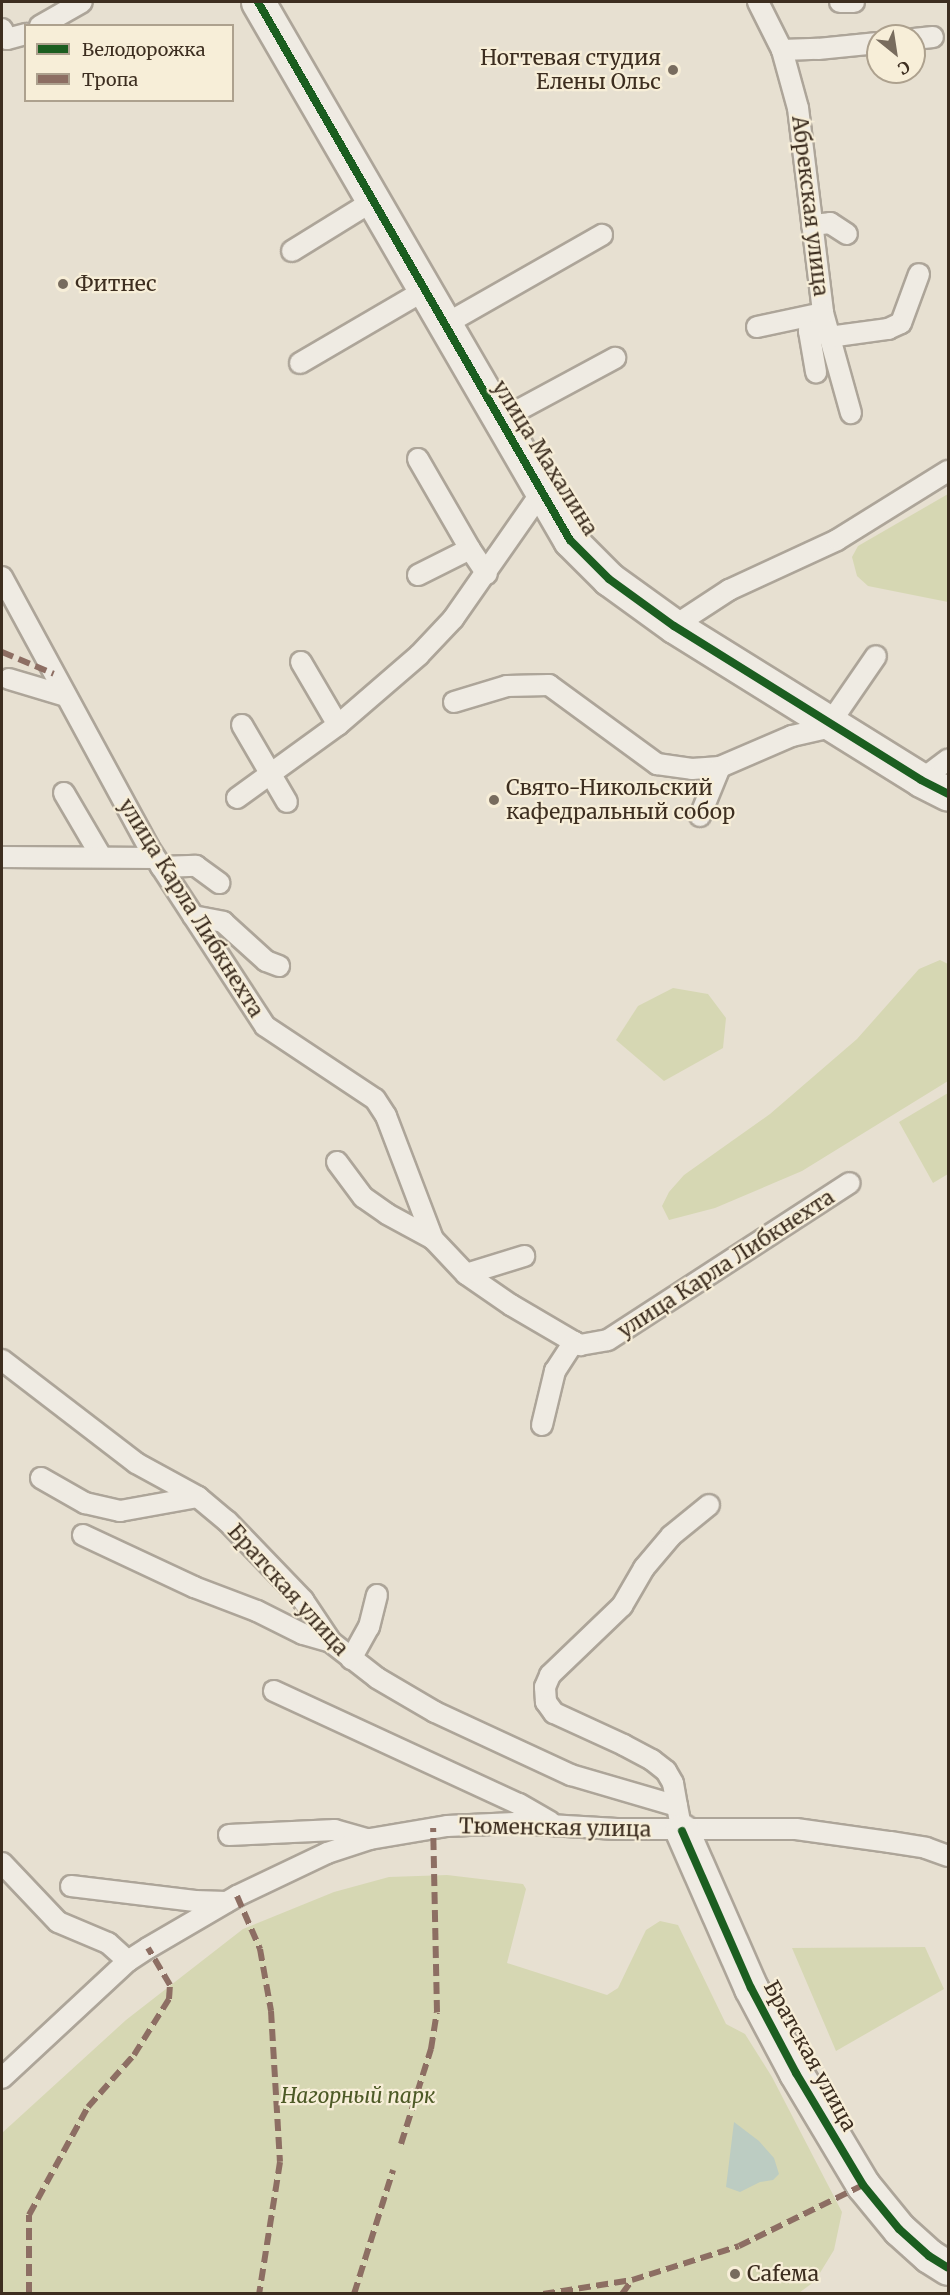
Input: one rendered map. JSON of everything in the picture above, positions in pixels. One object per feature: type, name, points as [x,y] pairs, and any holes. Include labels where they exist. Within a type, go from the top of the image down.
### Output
[{"type":"street","name":"улица Махалина","points":[[258,2],[570,540],[609,579],[674,626],[935,787]]},
{"type":"street","name":"Братская улица","points":[[680,1818],[751,1988],[796,2073],[862,2185],[899,2229],[929,2256],[948,2268]]},
{"type":"lane","points":[[44,24],[82,2]]},
{"type":"lane","name":"Абрекская улица","points":[[758,2],[782,50],[798,108],[823,313],[851,413]]},
{"type":"lane","points":[[840,2],[854,2]]},
{"type":"lane","points":[[2,29],[7,39],[24,35]]},
{"type":"lane","points":[[782,50],[866,44]]},
{"type":"lane","points":[[292,251],[373,201]]},
{"type":"lane","points":[[812,225],[830,223],[847,234]]},
{"type":"lane","points":[[444,325],[602,235]]},
{"type":"lane","points":[[829,338],[888,329],[901,323],[919,274]]},
{"type":"lane","points":[[300,363],[425,290]]},
{"type":"lane","points":[[757,327],[823,313]]},
{"type":"lane","points":[[816,372],[809,331],[823,313]]},
{"type":"lane","points":[[500,420],[615,358]]},
{"type":"lane","points":[[418,459],[487,574]]},
{"type":"lane","points":[[674,626],[729,590],[837,540],[948,471]]},
{"type":"lane","points":[[237,798],[338,725],[419,655],[453,619],[542,494]]},
{"type":"lane","points":[[417,575],[470,549]]},
{"type":"lane","name":"улица Карла Либкнехта","points":[[4,584],[158,863],[265,1026],[375,1099],[386,1116],[433,1239],[466,1274],[511,1305],[580,1345],[608,1340],[850,1183]]},
{"type":"lane","points":[[454,702],[507,686],[549,685],[657,764],[692,769],[720,766],[792,736],[833,724],[876,656]]},
{"type":"lane","points":[[301,662],[338,725]]},
{"type":"lane","points":[[9,679],[66,696]]},
{"type":"lane","points":[[242,725],[286,802]]},
{"type":"lane","points":[[935,787],[948,760]]},
{"type":"lane","points":[[700,816],[720,766]]},
{"type":"lane","points":[[64,793],[101,856]]},
{"type":"lane","points":[[2,857],[101,856],[196,866],[219,883]]},
{"type":"lane","points":[[193,916],[223,922],[266,961],[279,966]]},
{"type":"lane","points":[[337,1162],[363,1197],[387,1214],[433,1239]]},
{"type":"lane","points":[[466,1274],[524,1256]]},
{"type":"lane","points":[[542,1425],[555,1371],[574,1342]]},
{"type":"lane","name":"Братская улица","points":[[2,1360],[136,1463],[198,1497],[267,1560],[303,1600],[331,1642],[376,1678],[435,1712],[571,1775],[680,1818],[796,1829],[890,1842],[926,1848],[948,1856]]},
{"type":"lane","points":[[41,1478],[85,1503],[120,1511],[198,1497]]},
{"type":"lane","points":[[680,1818],[674,1783],[666,1771],[652,1760],[624,1745],[554,1713],[546,1702],[545,1687],[550,1675],[622,1606],[644,1568],[671,1536],[709,1505]]},
{"type":"lane","points":[[83,1535],[194,1587],[257,1611],[303,1634],[331,1642]]},
{"type":"lane","points":[[351,1659],[369,1627],[377,1595]]},
{"type":"lane","points":[[274,1691],[519,1804],[552,1824]]},
{"type":"lane","name":"Тюменская улица","points":[[2,2078],[128,1961],[226,1902],[327,1853],[370,1839],[447,1826],[552,1824],[617,1829],[680,1818]]},
{"type":"lane","points":[[229,1835],[335,1830],[370,1839]]},
{"type":"lane","points":[[2,1863],[58,1922],[108,1943],[128,1961]]},
{"type":"lane","points":[[71,1886],[195,1901],[226,1902]]},
{"type":"green space","points":[[948,494],[948,602],[868,586],[857,576],[852,557],[858,546]]},
{"type":"green space","points":[[940,960],[948,964],[948,1081],[802,1171],[715,1208],[669,1220],[662,1206],[669,1192],[684,1175],[770,1114],[857,1039],[919,969]]},
{"type":"green space","points":[[673,988],[708,994],[726,1018],[723,1048],[664,1081],[616,1040],[638,1006]]},
{"type":"green space","points":[[948,1093],[948,1174],[933,1183],[899,1122]]},
{"type":"green space","name":"Нагорный парк","points":[[447,1875],[523,1884],[526,1889],[507,1963],[607,1995],[618,1988],[646,1930],[660,1921],[678,1925],[726,2024],[745,2034],[772,2077],[842,2212],[834,2250],[815,2281],[799,2293],[2,2294],[2,2133],[126,2020],[243,1929],[334,1892],[389,1877]]},
{"type":"green space","points":[[925,1947],[944,1989],[836,2051],[792,1948]]},
{"type":"shaded area","points":[[734,2122],[759,2141],[774,2158],[779,2174],[773,2180],[760,2182],[740,2192],[726,2187]]},
{"type":"marked path","points":[[2,652],[54,674]]},
{"type":"marked path","points":[[401,2144],[431,2049],[437,2012],[433,1828]]},
{"type":"marked path","points":[[237,1896],[260,1949],[271,2011],[280,2162],[259,2294]]},
{"type":"marked path","points":[[29,2294],[29,2215],[88,2107],[134,2055],[169,1999],[170,1985],[148,1948]]},
{"type":"marked path","points":[[354,2294],[393,2170]]},
{"type":"marked path","points":[[543,2294],[632,2280],[739,2246],[863,2185]]},
{"type":"marked path","points":[[622,2294],[632,2280]]},
{"type":"cycle path","points":[[258,2],[570,540],[609,579],[674,626],[921,780],[948,794]]},
{"type":"cycle path","points":[[682,1831],[751,1988],[796,2073],[863,2185],[899,2229],[929,2256],[948,2268]]},
{"type":"place","name":"Ногтевая студия Елены Ольс","points":[[673,70]]},
{"type":"place","name":"Фитнес","points":[[63,284]]},
{"type":"place","name":"Свято-Никольский кафедральный собор","points":[[494,800]]},
{"type":"place","name":"Cafeма","points":[[735,2274]]}]
